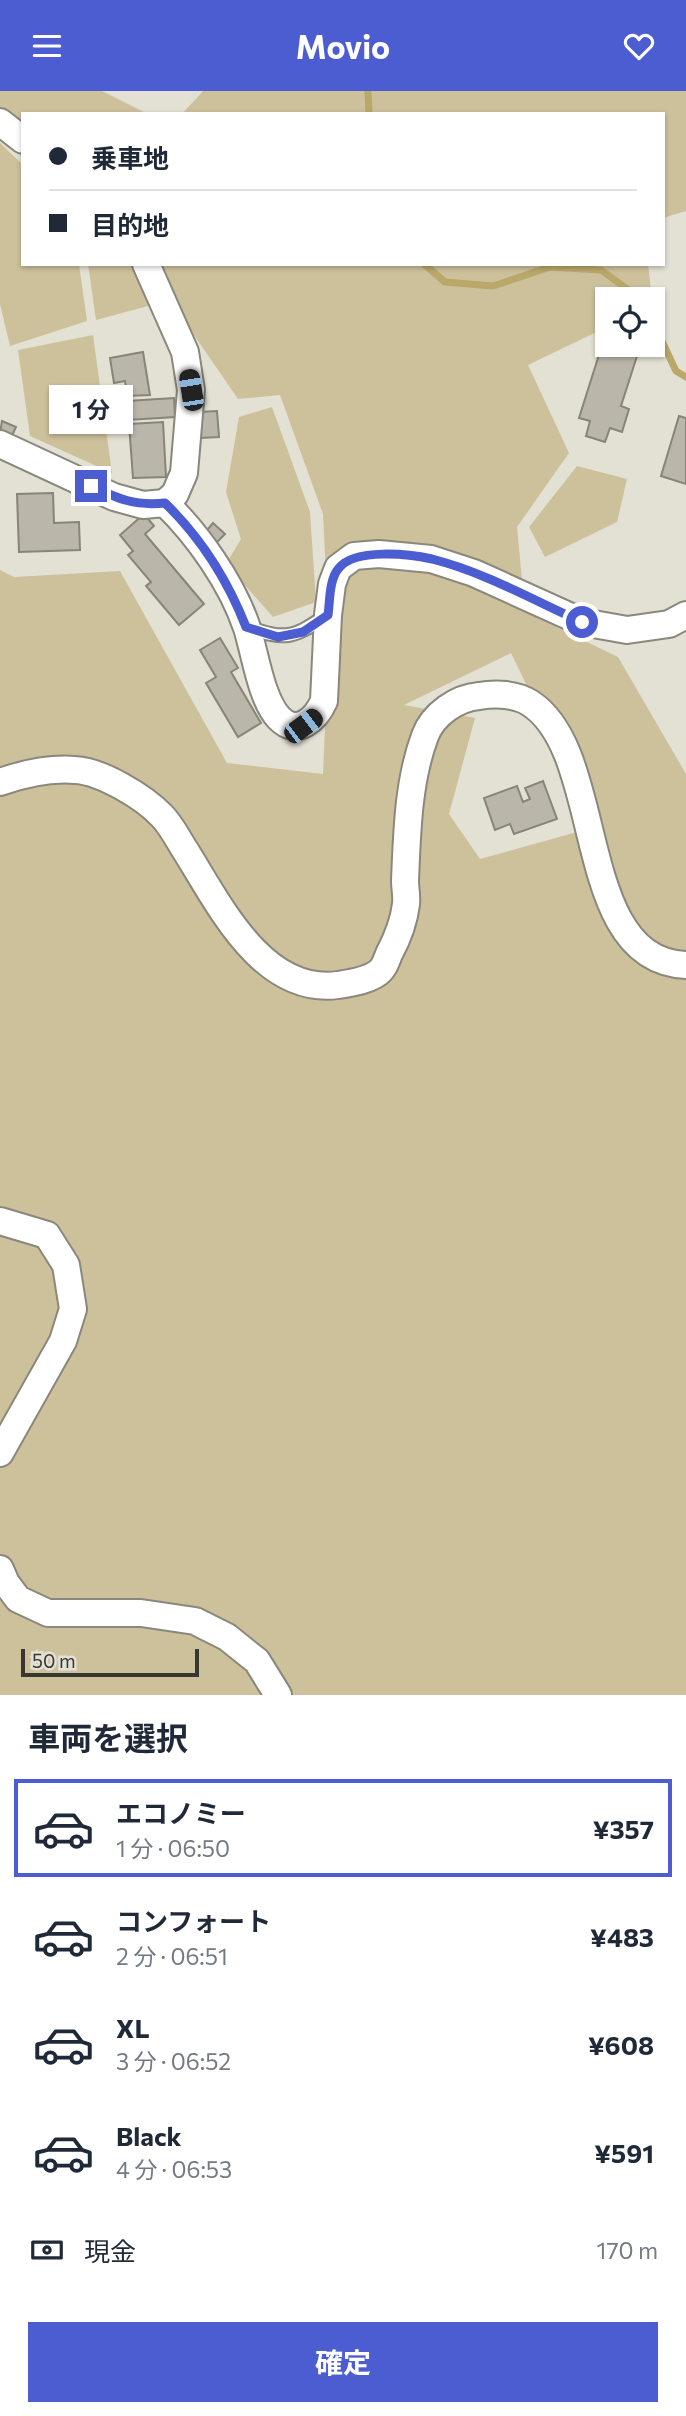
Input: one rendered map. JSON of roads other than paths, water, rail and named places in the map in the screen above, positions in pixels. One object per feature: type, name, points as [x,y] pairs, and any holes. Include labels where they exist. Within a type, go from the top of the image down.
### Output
[{"type":"street","points":[[0,122],[21,138]]},
{"type":"street","points":[[0,444],[114,497],[143,505],[165,503],[175,494],[184,473],[191,390],[184,352],[147,266]]},
{"type":"street","points":[[165,503],[189,527],[237,602],[265,693],[278,717],[289,726],[303,726],[318,714],[324,701],[332,584],[338,568],[355,556],[379,554],[431,559],[474,573],[582,622],[593,624],[627,630],[669,624],[686,615]]},
{"type":"street","points":[[0,782],[21,775],[76,770],[120,784],[163,816],[218,903],[255,955],[279,972],[321,987],[356,983],[381,971],[397,939],[406,903],[411,794],[426,733],[447,707],[471,697],[497,693],[527,701],[547,716],[568,756],[607,893],[624,930],[646,953],[672,964],[686,965]]},
{"type":"street","points":[[0,1221],[47,1235],[66,1265],[73,1310],[63,1341],[0,1453]]},
{"type":"street","points":[[0,1569],[18,1599],[48,1613],[141,1613],[195,1621],[227,1637],[257,1661],[278,1695]]},
{"type":"lane","points":[[246,627],[278,637],[303,632],[328,615]]},
{"type":"waterway","points":[[368,91],[369,112]]},
{"type":"waterway","points":[[426,266],[445,282],[493,286],[550,267],[601,270],[624,287]]},
{"type":"waterway","points":[[665,348],[676,371],[686,377]]}]
